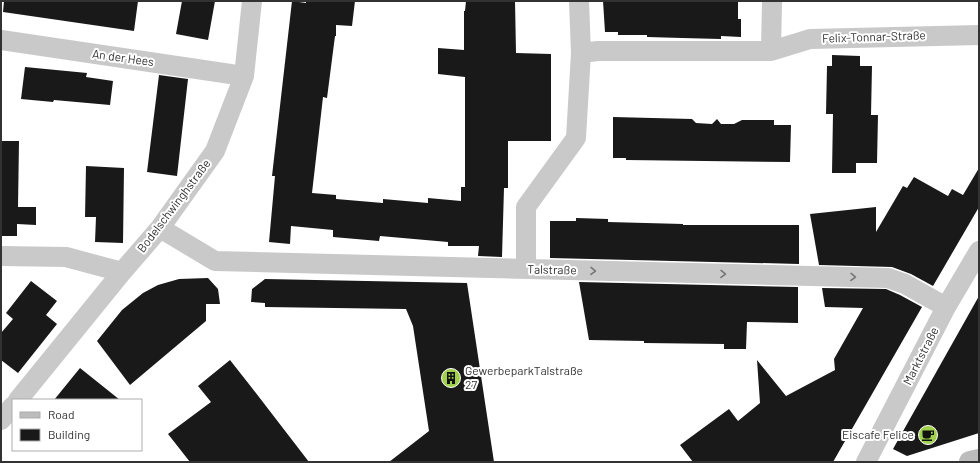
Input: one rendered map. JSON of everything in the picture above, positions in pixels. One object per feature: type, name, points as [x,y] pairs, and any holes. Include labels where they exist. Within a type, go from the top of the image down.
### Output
[{"type":"main road","points":[[970,462],[979,460]]},
{"type":"street","name":"Bodelschwinghstraße","points":[[19,399],[122,272],[160,228],[216,151],[244,76],[252,1]]},
{"type":"street","points":[[526,269],[526,207],[576,138],[581,53],[579,1]]},
{"type":"street","points":[[771,51],[772,1]]},
{"type":"street","name":"Felix-Tonnar-Straße","points":[[581,53],[606,51],[771,51],[810,39],[979,35]]},
{"type":"street","name":"An der Hees","points":[[1,40],[244,76]]},
{"type":"street","name":"Talstraße","points":[[160,228],[215,261],[888,278],[905,284],[946,306]]},
{"type":"street","name":"Marktstraße","points":[[866,462],[946,306],[979,251]]},
{"type":"street","points":[[1,256],[66,257],[122,272]]},
{"type":"street","points":[[1,420],[12,407]]},
{"type":"building","points":[[4,1],[138,1],[134,31],[3,12]]},
{"type":"building","points":[[182,1],[215,1],[208,40],[176,34]]},
{"type":"building","points":[[292,1],[306,3],[306,1],[355,1],[352,26],[336,25],[336,36],[327,98],[323,97],[312,193],[336,195],[336,199],[383,203],[383,199],[428,203],[428,198],[461,201],[461,187],[465,187],[465,77],[438,74],[438,48],[464,50],[464,11],[466,1],[515,1],[516,53],[551,54],[551,141],[508,141],[508,188],[504,188],[502,257],[478,256],[479,246],[448,246],[448,242],[380,236],[379,241],[333,237],[333,230],[291,226],[290,244],[269,242],[275,176],[272,176]]},
{"type":"building","points":[[603,1],[738,1],[738,19],[741,19],[741,37],[721,36],[721,39],[647,37],[647,35],[618,35],[618,32],[605,32]]},
{"type":"building","points":[[832,55],[860,56],[860,66],[872,66],[871,115],[878,115],[877,163],[856,163],[856,173],[832,173],[833,114],[826,114],[827,66],[832,66]]},
{"type":"building","points":[[25,67],[87,73],[86,77],[113,81],[110,105],[54,100],[53,102],[21,99]]},
{"type":"building","points":[[159,75],[188,79],[177,176],[147,172]]},
{"type":"building","points":[[613,117],[692,119],[696,123],[712,124],[717,119],[721,124],[734,124],[742,120],[774,120],[774,125],[791,125],[790,162],[626,160],[626,158],[613,158]]},
{"type":"building","points":[[1,141],[19,141],[18,207],[36,207],[36,225],[17,224],[17,236],[1,236]]},
{"type":"building","points":[[86,166],[124,168],[123,243],[95,242],[96,217],[85,217]]},
{"type":"building","points":[[979,168],[979,207],[933,286],[911,274],[892,267],[819,265],[810,214],[876,207],[876,232],[903,186],[907,188],[914,177],[948,196],[952,189],[963,195]]},
{"type":"building","points":[[576,218],[608,219],[608,222],[683,225],[799,225],[799,264],[550,258],[550,221],[576,221]]},
{"type":"building","points":[[208,278],[218,289],[220,304],[206,304],[206,321],[130,385],[97,341],[122,310],[143,293],[158,285],[179,279]]},
{"type":"building","points":[[265,279],[467,283],[494,462],[389,462],[429,431],[413,326],[406,309],[265,307],[265,303],[251,302],[252,289]]},
{"type":"building","points":[[31,281],[57,301],[46,315],[57,324],[18,373],[1,360],[1,333],[13,319],[6,313]]},
{"type":"building","points":[[579,282],[798,287],[798,323],[747,322],[746,349],[724,349],[724,344],[644,343],[644,341],[589,340]]},
{"type":"building","points":[[822,288],[886,289],[922,307],[833,462],[693,462],[680,445],[729,409],[738,421],[760,403],[757,360],[786,396],[835,370],[834,359],[863,308],[825,307]]},
{"type":"building","points":[[979,296],[979,433],[907,456],[893,449]]},
{"type":"building","points":[[230,360],[309,462],[190,462],[168,434],[211,402],[198,386]]},
{"type":"building","points":[[80,368],[119,399],[55,399]]},
{"type":"place","name":"GewerbeparkTalstraße 27","points":[[451,378]]},
{"type":"place","name":"Eiscafe Felice","points":[[928,435]]}]
